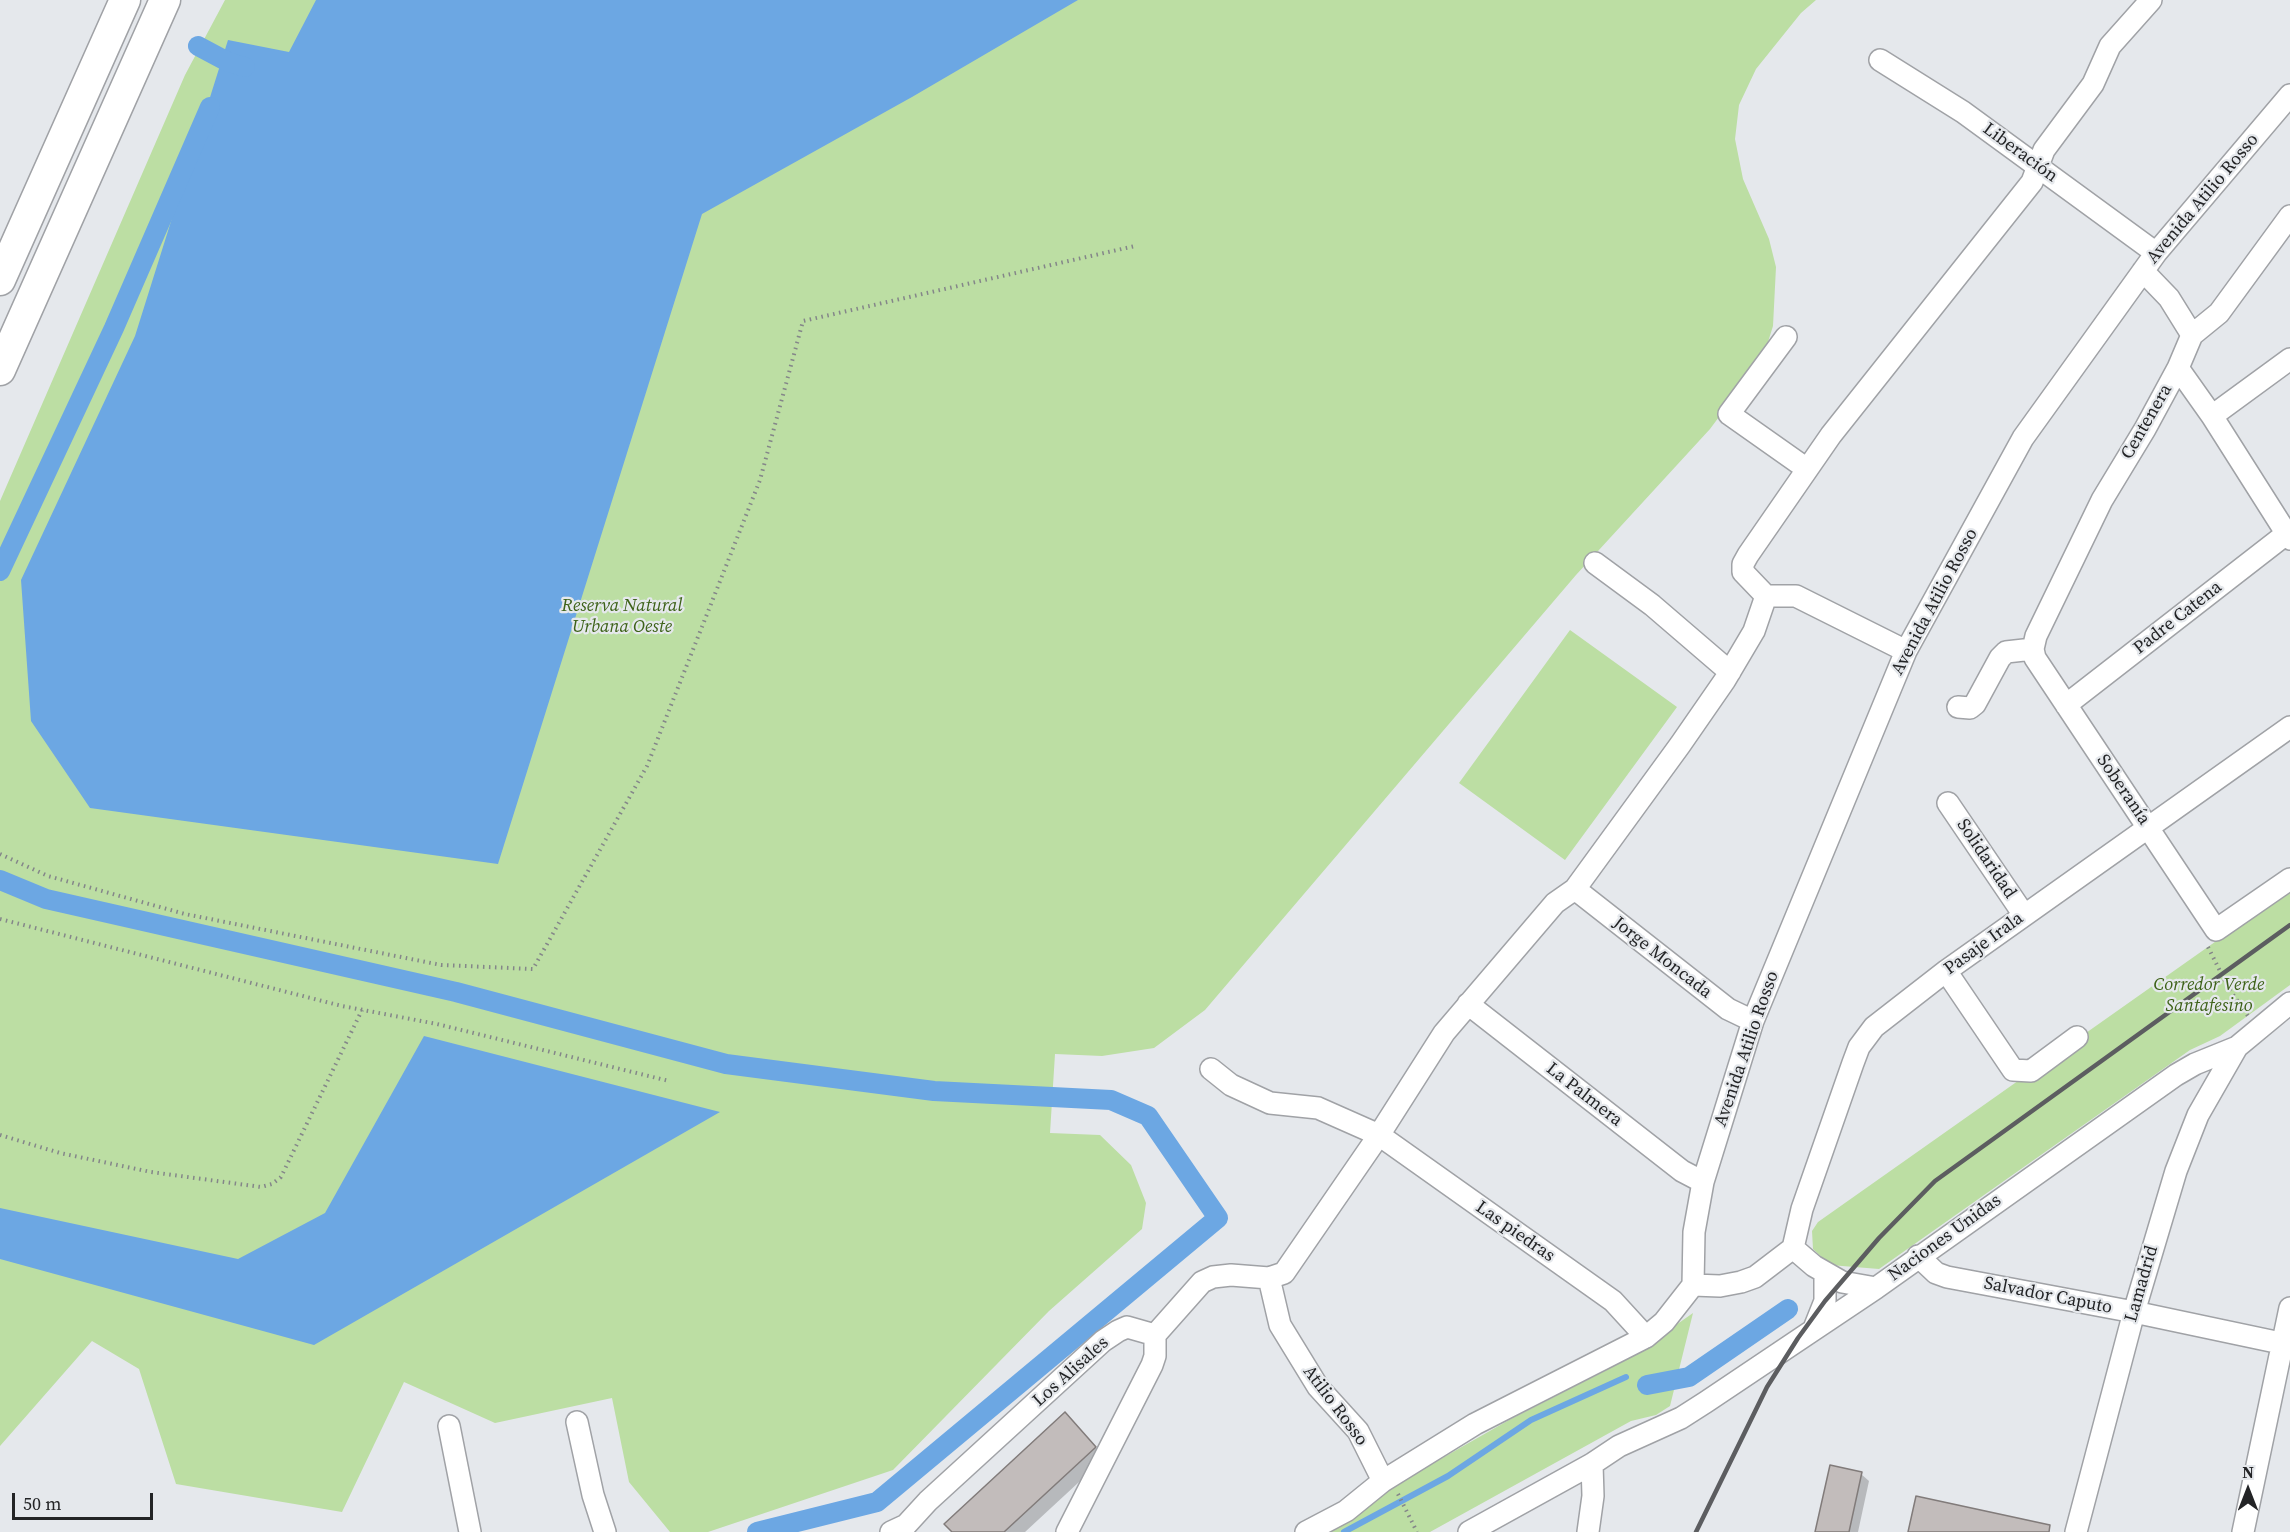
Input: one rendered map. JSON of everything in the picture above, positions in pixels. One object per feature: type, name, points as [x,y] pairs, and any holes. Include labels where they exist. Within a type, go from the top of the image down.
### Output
[{"type":"highway","points":[[39,190],[111,0]]},
{"type":"highway","points":[[0,280],[125,0]]},
{"type":"highway","points":[[0,370],[165,0]]},
{"type":"highway","points":[[70,212],[179,0]]},
{"type":"street","points":[[1906,651],[1796,596],[1766,596],[1743,572],[1743,564],[1808,469],[2032,182],[2044,150],[2093,84],[2110,46],[2151,0]]},
{"type":"street","name":"Liberación","points":[[1880,60],[1964,111],[2156,253]]},
{"type":"street","name":"Avenida Atilio Rosso","points":[[1693,1285],[1694,1232],[1703,1182],[1753,1021],[1906,651],[1962,554],[2008,461],[2156,253],[2290,95]]},
{"type":"street","name":"Centenera","points":[[2033,649],[2036,636],[2102,500],[2178,368],[2192,335],[2219,313],[2290,216]]},
{"type":"street","points":[[2143,271],[2169,298],[2192,335]]},
{"type":"street","points":[[1786,337],[1730,414],[1808,469]]},
{"type":"street","points":[[2212,416],[2290,359]]},
{"type":"street","points":[[2178,368],[2289,535]]},
{"type":"street","name":"Padre Catena","points":[[2066,705],[2289,535]]},
{"type":"street","points":[[1594,563],[1652,605],[1730,672]]},
{"type":"street","points":[[1067,1532],[1152,1365],[1155,1356],[1155,1335],[1202,1282],[1213,1277],[1231,1275],[1269,1278],[1284,1273],[1379,1135],[1444,1033],[1555,903],[1575,889],[1730,672],[1758,624],[1766,596]]},
{"type":"street","points":[[1958,707],[1970,708],[1975,704],[2000,658],[2006,652],[2033,649]]},
{"type":"street","name":"Soberanía","points":[[2033,649],[2035,658],[2216,930]]},
{"type":"street","name":"Pasaje Irala","points":[[1793,1248],[1802,1209],[1859,1047],[1875,1027],[1946,971],[2290,727]]},
{"type":"street","name":"Solidaridad","points":[[1948,803],[2024,915]]},
{"type":"street","points":[[2216,930],[2290,879]]},
{"type":"street","name":"Jorge Moncada","points":[[1575,889],[1728,1010],[1753,1021]]},
{"type":"street","points":[[1946,971],[2013,1070],[2031,1071],[2077,1037]]},
{"type":"street","name":"Naciones Unidas","points":[[1469,1532],[1592,1464],[1619,1446],[1681,1418],[1706,1402],[1815,1326],[1876,1288],[2176,1075],[2194,1064],[2237,1047],[2290,1003]]},
{"type":"street","name":"La Palmera","points":[[1468,1004],[1682,1171],[1703,1182]]},
{"type":"street","name":"Lamadrid","points":[[2076,1532],[2134,1312],[2186,1141],[2210,1091],[2237,1047]]},
{"type":"street","name":"Las piedras","points":[[1211,1068],[1232,1085],[1270,1103],[1318,1108],[1379,1135],[1613,1301],[1646,1337]]},
{"type":"street","points":[[1306,1532],[1390,1487],[1475,1424],[1646,1337],[1664,1322],[1693,1285],[1720,1286],[1755,1277],[1793,1248],[1825,1274],[1842,1282],[1876,1288]]},
{"type":"street","name":"Salvador Caputo","points":[[1918,1256],[1936,1273],[1947,1277],[2134,1312],[2287,1344]]},
{"type":"street","points":[[1815,1326],[1825,1301],[1825,1274]]},
{"type":"street","name":"Atilio Rosso","points":[[1269,1278],[1280,1324],[1318,1387],[1358,1431],[1390,1487]]},
{"type":"street","points":[[2243,1532],[2287,1344],[2290,1308]]},
{"type":"street","name":"Los Alisales","points":[[902,1530],[928,1501],[1103,1341],[1127,1327],[1155,1335]]},
{"type":"street","points":[[577,1422],[592,1495],[605,1532]]},
{"type":"street","points":[[448,1426],[470,1532]]},
{"type":"street","points":[[1588,1532],[1593,1496],[1592,1464]]},
{"type":"path","points":[[0,854],[48,876],[185,914],[441,964],[533,969],[647,766],[760,480],[803,321],[1134,246]]},
{"type":"path","points":[[0,920],[362,1010],[437,1024],[669,1081]]},
{"type":"path","points":[[2216,930],[2208,947],[2240,1006]]},
{"type":"path","points":[[0,1135],[60,1153],[151,1172],[261,1186],[272,1184],[281,1177],[362,1010]]},
{"type":"path","points":[[1390,1487],[1413,1521],[1417,1532]]},
{"type":"green space","name":"Reserva Natural Urbana Oeste","points":[[225,0],[1816,0],[1801,13],[1756,69],[1739,105],[1735,139],[1743,179],[1769,239],[1776,267],[1773,326],[1763,358],[1710,429],[1576,575],[1205,1010],[1154,1048],[1102,1056],[1055,1054],[1050,1133],[1100,1135],[1131,1165],[1146,1203],[1142,1229],[1049,1311],[893,1470],[708,1532],[670,1532],[629,1482],[612,1398],[495,1423],[404,1382],[342,1512],[176,1484],[139,1369],[92,1341],[0,1446],[0,501],[185,75]]},
{"type":"green space","points":[[1570,630],[1677,707],[1565,860],[1459,783]]},
{"type":"green space","name":"Corredor Verde Santafesino","points":[[2290,889],[2290,985],[2220,1036],[2190,1050],[1879,1269],[1830,1265],[1813,1249],[1812,1231],[1818,1222]]},
{"type":"green space","points":[[1693,1313],[1670,1406],[1656,1415],[1631,1421],[1430,1532],[1320,1532],[1343,1521],[1409,1477],[1509,1420],[1626,1360]]},
{"type":"water","points":[[316,0],[1078,0],[912,97],[702,214],[498,864],[90,808],[31,721],[21,580],[135,336],[228,40],[289,52]]},
{"type":"water","points":[[424,1036],[720,1112],[314,1345],[0,1259],[0,1208],[238,1259],[325,1213]]},
{"type":"building","points":[[1065,1412],[1096,1447],[1004,1532],[952,1532],[944,1524]]},
{"type":"building","points":[[1830,1465],[1862,1472],[1849,1532],[1815,1532]]},
{"type":"building","points":[[1916,1496],[2050,1525],[2049,1532],[1908,1532]]},
{"type":"waterway","points":[[198,46],[228,62],[245,67]]},
{"type":"waterway","points":[[0,571],[114,328],[210,107]]},
{"type":"waterway","points":[[0,880],[46,899],[456,992],[726,1064],[934,1091],[1111,1100],[1148,1116],[1218,1218],[877,1502],[757,1532]]},
{"type":"waterway","points":[[1647,1385],[1689,1377],[1788,1309]]},
{"type":"waterway","points":[[1344,1532],[1448,1476],[1531,1420],[1626,1377]]},
{"type":"railway","points":[[1696,1532],[1767,1387],[1825,1301],[1879,1238],[1935,1181],[2290,925]]}]
